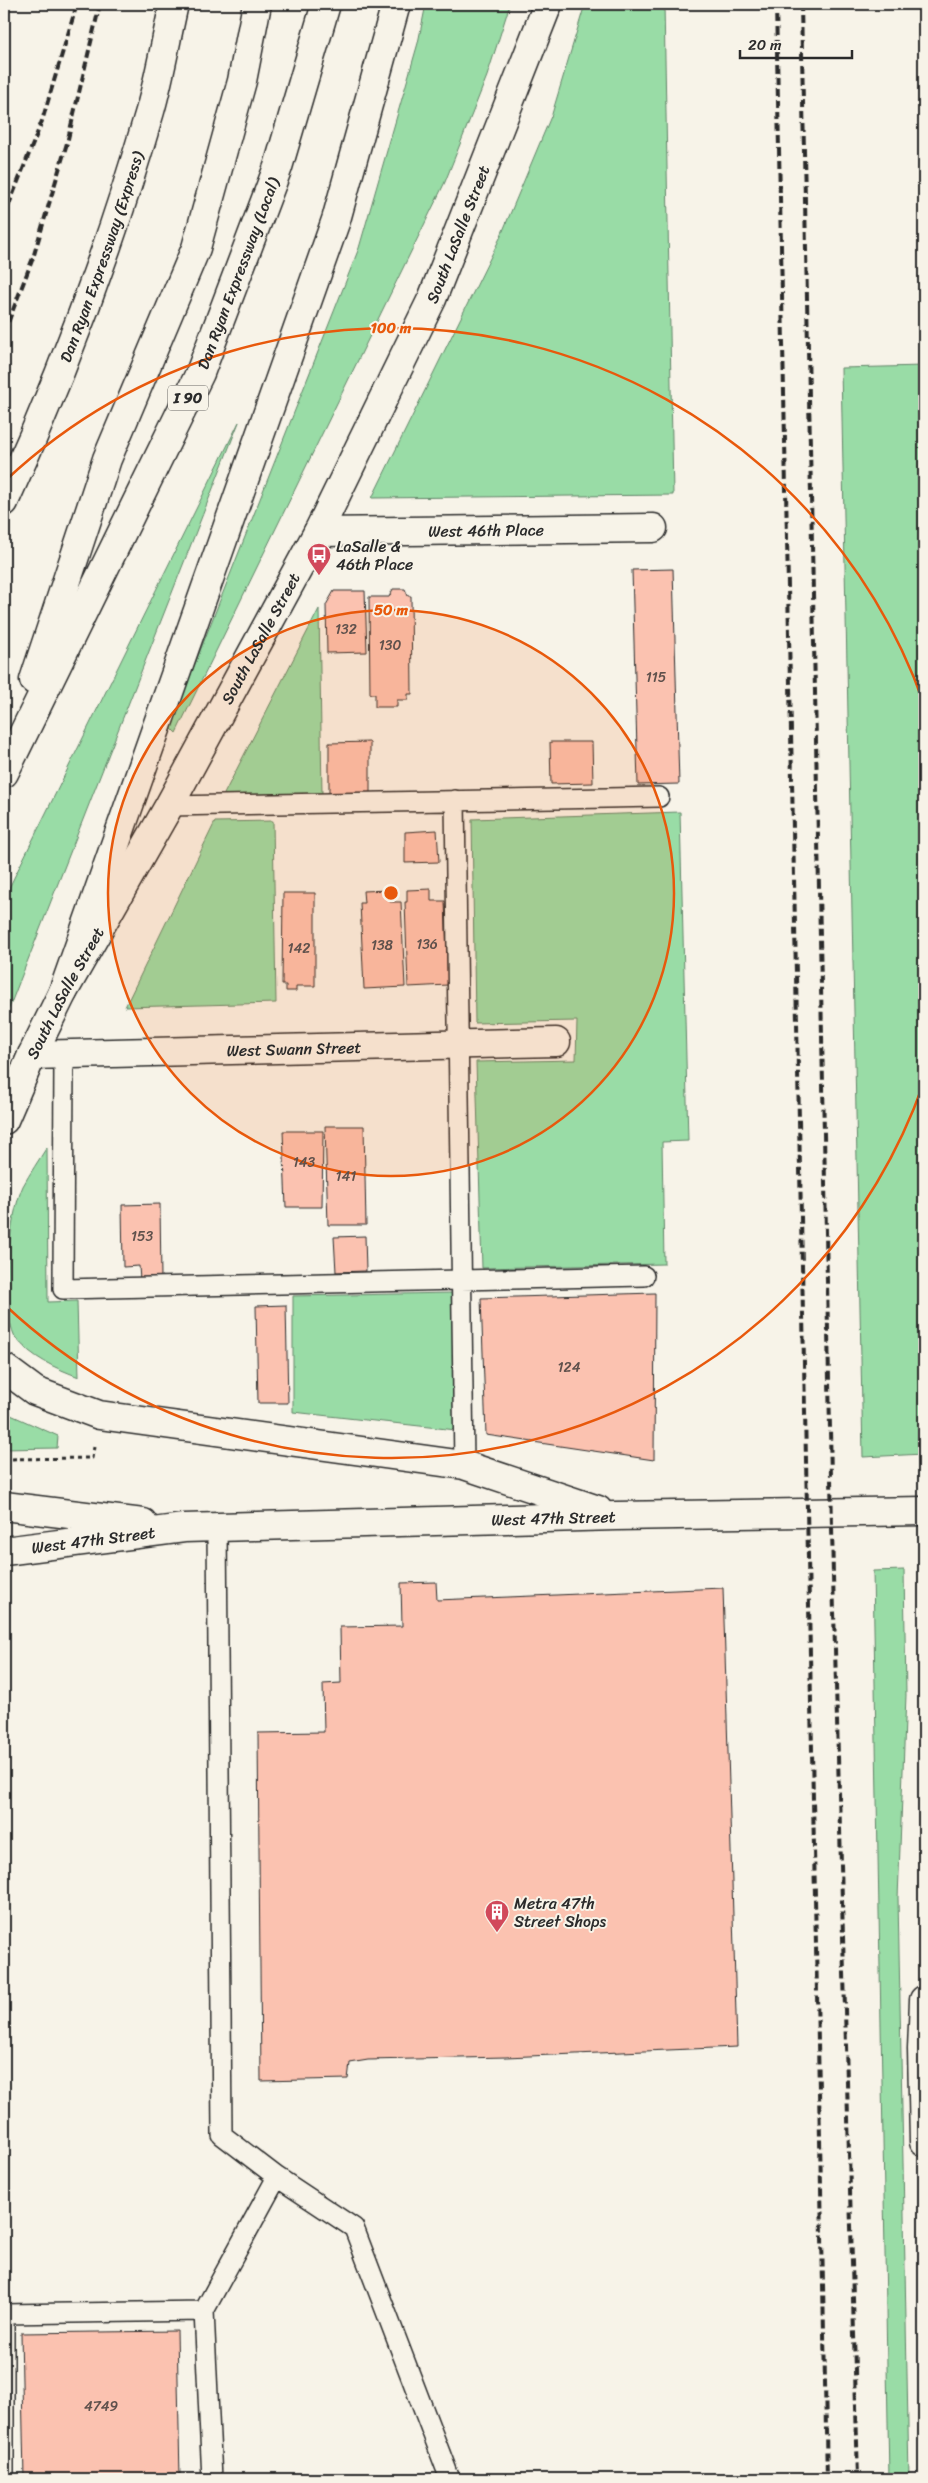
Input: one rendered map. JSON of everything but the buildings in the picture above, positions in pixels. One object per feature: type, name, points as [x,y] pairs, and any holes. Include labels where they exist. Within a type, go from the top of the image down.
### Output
[{"type":"main road","name":"Dan Ryan Expressway (Express)","points":[[4,502],[32,441],[97,276],[150,110],[174,4]]},
{"type":"main road","points":[[4,773],[107,459],[196,248],[242,81],[258,4]]},
{"type":"main road","name":"Dan Ryan Expressway (Local)","points":[[4,773],[200,373],[278,167],[326,4]]},
{"type":"main road","points":[[63,992],[336,220],[396,4]]},
{"type":"main road","name":"South LaSalle Street","points":[[4,1120],[32,1055],[63,992],[169,806],[318,532],[432,299],[548,4]]},
{"type":"main road","name":"West 46th Place","points":[[318,532],[653,528]]},
{"type":"main road","name":"West Swann Street","points":[[32,1055],[556,1042]]},
{"type":"main road","points":[[4,1368],[35,1391],[99,1415],[464,1465],[616,1516]]},
{"type":"main road","name":"West 47th Street","points":[[4,1506],[184,1528]]},
{"type":"main road","name":"West 47th Street","points":[[4,1551],[184,1528],[616,1516],[924,1511]]},
{"type":"main road","points":[[924,2000],[922,2049],[924,2142]]},
{"type":"lane","points":[[169,806],[659,797]]},
{"type":"lane","points":[[455,800],[464,1465]]},
{"type":"lane","points":[[64,1054],[63,1289],[644,1276]]},
{"type":"lane","points":[[217,1527],[222,2135],[277,2177],[354,2228],[450,2479]]},
{"type":"lane","points":[[212,2479],[204,2310],[277,2177]]},
{"type":"lane","points":[[4,2479],[4,2314],[204,2310]]},
{"type":"path","points":[[4,1459],[92,1458],[94,1442]]},
{"type":"green space","points":[[426,4],[510,4],[487,76],[445,182],[176,733],[170,727],[359,248],[418,43]]},
{"type":"green space","points":[[585,4],[664,4],[673,495],[372,498],[500,238],[552,114]]},
{"type":"green space","points":[[924,366],[924,1454],[863,1457],[841,368]]},
{"type":"green space","points":[[239,422],[4,1021],[4,898]]},
{"type":"green space","points":[[319,609],[322,794],[223,796]]},
{"type":"green space","points":[[680,812],[688,1141],[662,1142],[664,1264],[482,1268],[476,1062],[576,1060],[577,1021],[475,1023],[472,819]]},
{"type":"green space","points":[[273,821],[276,1003],[125,1007],[215,822]]},
{"type":"green space","points":[[47,1147],[48,1302],[77,1301],[79,1377],[36,1357],[15,1337],[10,1323],[7,1285],[13,1219],[23,1186]]},
{"type":"green space","points":[[453,1293],[456,1430],[293,1412],[293,1296]]},
{"type":"green space","points":[[4,1412],[58,1436],[57,1448],[4,1449]]},
{"type":"green space","points":[[904,1570],[906,1695],[898,1898],[909,2479],[889,2479],[873,1571]]},
{"type":"railway","points":[[4,217],[42,121],[77,4]]},
{"type":"railway","points":[[4,333],[33,258],[67,143],[100,4]]},
{"type":"railway","points":[[776,4],[827,2479]]},
{"type":"railway","points":[[801,4],[833,1576],[858,2479]]},
{"type":"place","name":"LaSalle & 46th Place","points":[[319,576]]},
{"type":"place","name":"Metra 47th Street Shops","points":[[497,1933]]}]
